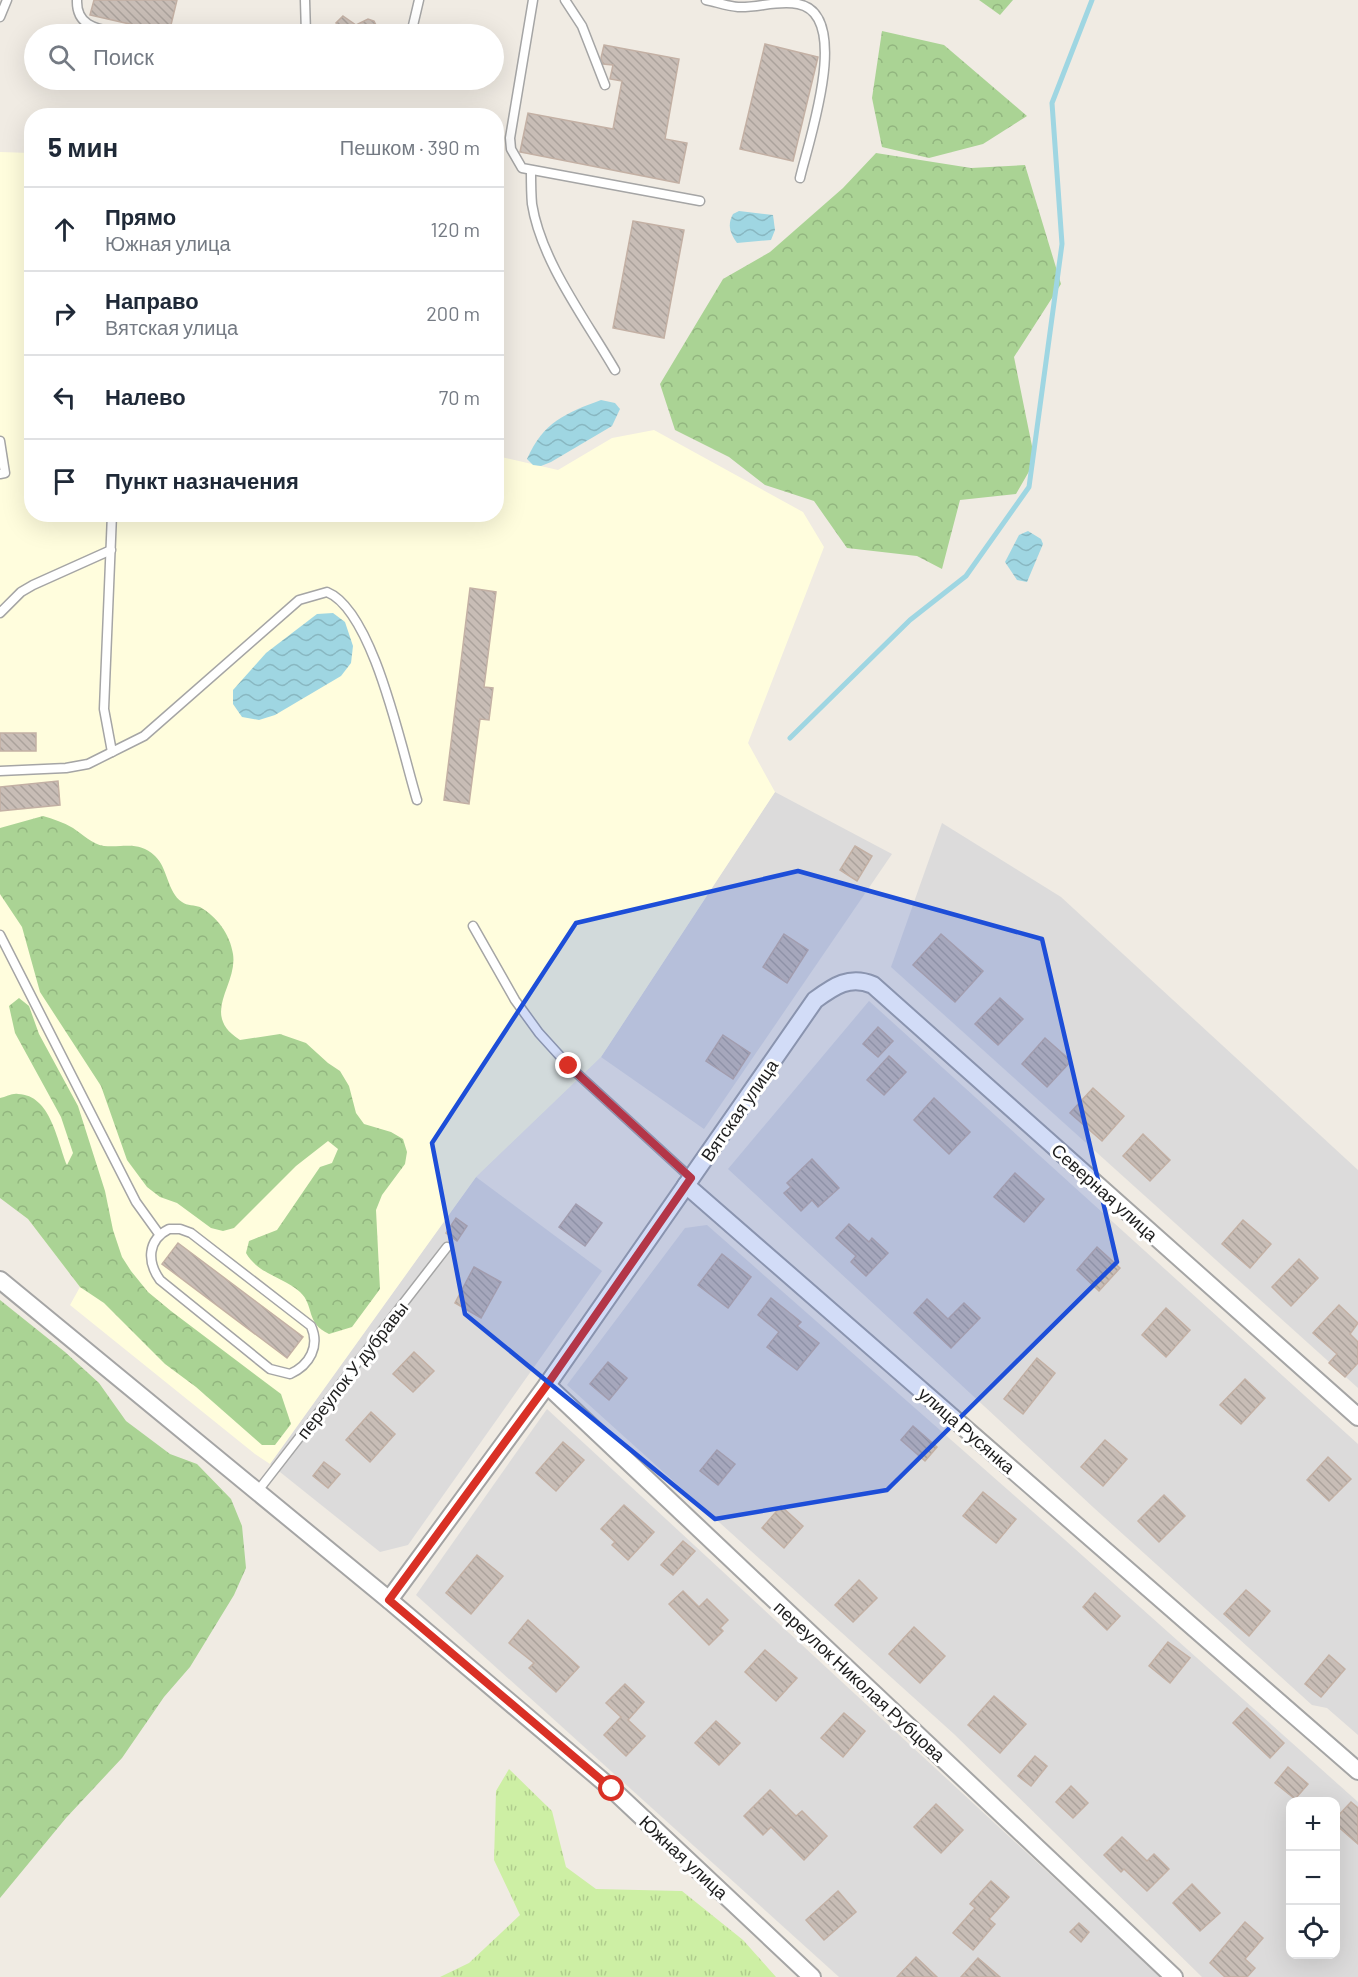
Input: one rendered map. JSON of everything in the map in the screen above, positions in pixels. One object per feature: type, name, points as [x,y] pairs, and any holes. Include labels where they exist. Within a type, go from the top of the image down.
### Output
[{"type":"street","name":"Северная улица","points":[[846,981],[862,980],[873,985],[1358,1417]]},
{"type":"street","name":"Вятская улица","points":[[389,1600],[547,1385],[815,1000],[846,981]]},
{"type":"street","name":"улица Русянка","points":[[688,1182],[1358,1771]]},
{"type":"street","name":"Южная улица","points":[[0,1280],[389,1600],[612,1789],[812,1977]]},
{"type":"street","name":"переулок Николая Рубцова","points":[[547,1385],[1174,1977]]},
{"type":"lane","points":[[0,16],[7,0]]},
{"type":"lane","points":[[77,0],[77,13],[81,21],[86,24]]},
{"type":"lane","points":[[305,0],[306,24]]},
{"type":"lane","points":[[413,24],[419,0]]},
{"type":"lane","points":[[533,0],[510,138],[516,160],[522,168],[700,201]]},
{"type":"lane","points":[[564,0],[582,26],[605,85]]},
{"type":"lane","points":[[706,0],[739,7],[785,2],[800,4],[812,10],[819,20],[826,39],[826,64],[800,178]]},
{"type":"lane","points":[[531,171],[532,204],[542,238],[554,265],[615,370]]},
{"type":"lane","points":[[0,441],[5,473],[0,474]]},
{"type":"lane","points":[[112,522],[104,709],[112,752]]},
{"type":"lane","points":[[0,613],[21,592],[33,585],[111,550]]},
{"type":"lane","points":[[0,771],[66,768],[88,764],[144,736],[299,600],[327,592],[342,601],[377,662],[386,685],[402,753],[417,800]]},
{"type":"lane","points":[[473,926],[515,1000],[539,1033],[569,1066],[688,1182]]},
{"type":"lane","points":[[0,934],[136,1202],[159,1234]]},
{"type":"lane","points":[[169,1229],[180,1229],[191,1233],[311,1326],[316,1338],[315,1348],[300,1370],[290,1374],[270,1369],[160,1280],[150,1261],[151,1249],[159,1234],[169,1229]]},
{"type":"lane","name":"переулок У дубравы","points":[[257,1492],[447,1247]]},
{"type":"highlighted area","points":[[798,871],[1042,939],[1117,1262],[887,1490],[715,1519],[465,1314],[432,1143],[576,923]]},
{"type":"shaded area","points":[[0,152],[24,153],[24,522],[504,522],[504,458],[558,470],[612,438],[654,430],[803,512],[824,547],[748,743],[775,792],[601,1057],[476,1177],[270,1464],[70,1305],[80,1287],[0,1182]]},
{"type":"shaded area","points":[[775,792],[892,854],[704,1129],[601,1057]]},
{"type":"shaded area","points":[[942,823],[1061,897],[1358,1170],[1358,1388],[891,967]]},
{"type":"shaded area","points":[[869,1001],[1358,1444],[1358,1735],[1327,1708],[1312,1705],[1094,1508],[728,1169]]},
{"type":"shaded area","points":[[476,1177],[602,1271],[408,1545],[380,1552],[270,1464]]},
{"type":"shaded area","points":[[707,1225],[1358,1802],[1358,1977],[1202,1977],[954,1734],[567,1385],[685,1228]]},
{"type":"shaded area","points":[[547,1409],[1161,1977],[839,1977],[416,1595]]},
{"type":"green space","points":[[979,0],[1013,0],[1000,15]]},
{"type":"green space","points":[[882,31],[944,45],[1027,116],[983,144],[929,158],[882,147],[872,98]]},
{"type":"green space","points":[[876,153],[971,168],[1025,165],[1061,284],[1014,357],[1035,461],[1016,494],[960,500],[942,569],[917,556],[847,548],[814,501],[765,485],[729,457],[675,430],[660,384],[723,279],[770,252],[843,188]]},
{"type":"green space","points":[[43,816],[69,826],[100,845],[137,846],[155,856],[163,867],[177,898],[206,911],[222,927],[229,940],[233,954],[233,966],[221,1010],[222,1020],[228,1030],[240,1040],[280,1034],[306,1043],[340,1071],[349,1086],[356,1113],[364,1124],[391,1132],[403,1139],[407,1152],[405,1164],[382,1195],[376,1210],[380,1289],[352,1327],[329,1334],[321,1330],[313,1320],[305,1297],[293,1287],[257,1266],[246,1253],[249,1241],[277,1230],[320,1167],[332,1163],[338,1149],[328,1141],[296,1166],[234,1228],[223,1231],[211,1228],[177,1203],[160,1197],[147,1187],[127,1160],[101,1086],[40,992],[22,927],[0,894],[0,828]]},
{"type":"green space","points":[[19,998],[29,1006],[39,1034],[78,1106],[105,1191],[113,1230],[122,1257],[148,1292],[281,1394],[291,1424],[275,1445],[262,1445],[196,1387],[165,1364],[104,1303],[80,1287],[28,1219],[0,1198],[0,1098],[18,1094],[29,1096],[38,1102],[51,1121],[67,1165],[73,1153],[61,1117],[15,1033],[9,1006]]},
{"type":"green space","points":[[0,1300],[65,1352],[99,1383],[126,1421],[170,1454],[197,1464],[231,1499],[242,1526],[246,1568],[234,1595],[190,1667],[164,1697],[122,1758],[66,1818],[0,1898]]},
{"type":"green space","points":[[509,1769],[552,1811],[566,1867],[596,1889],[682,1891],[743,1940],[776,1977],[440,1977],[469,1963],[520,1915],[494,1860],[496,1791]]},
{"type":"water","points":[[739,211],[773,215],[775,230],[771,240],[737,243],[730,225],[733,214]]},
{"type":"water","points":[[601,400],[615,403],[620,409],[612,426],[541,466],[533,465],[527,459],[540,436],[557,420]]},
{"type":"water","points":[[1028,531],[1041,539],[1043,544],[1027,582],[1017,580],[1005,562],[1019,535]]},
{"type":"water","points":[[333,613],[345,622],[353,646],[351,663],[341,676],[275,715],[259,720],[242,717],[233,704],[233,690],[266,653],[317,614]]},
{"type":"building","points":[[94,0],[177,0],[171,24],[130,24],[90,15]]},
{"type":"building","points":[[343,16],[355,24],[337,24]]},
{"type":"building","points":[[368,19],[376,24],[358,24]]},
{"type":"building","points":[[765,44],[818,57],[793,161],[740,149]]},
{"type":"building","points":[[604,45],[679,59],[665,139],[687,143],[679,183],[520,152],[528,113],[613,129],[622,81],[610,79],[613,65],[603,64],[601,58]]},
{"type":"building","points":[[633,221],[684,230],[664,338],[613,328]]},
{"type":"building","points":[[470,588],[496,592],[484,687],[493,688],[489,720],[480,719],[469,804],[444,800]]},
{"type":"building","points":[[0,733],[36,733],[36,751],[0,751]]},
{"type":"building","points":[[58,781],[60,805],[0,811],[0,787]]},
{"type":"building","points":[[855,846],[872,856],[857,881],[840,870]]},
{"type":"building","points":[[784,934],[808,950],[787,983],[763,967]]},
{"type":"building","points":[[941,934],[983,971],[955,1002],[913,965]]},
{"type":"building","points":[[1000,998],[1023,1019],[998,1045],[975,1024]]},
{"type":"building","points":[[878,1027],[893,1041],[878,1057],[863,1044]]},
{"type":"building","points":[[723,1035],[750,1053],[733,1079],[706,1061]]},
{"type":"building","points":[[1045,1038],[1071,1061],[1047,1087],[1022,1064]]},
{"type":"building","points":[[889,1056],[906,1072],[884,1095],[867,1080]]},
{"type":"building","points":[[1093,1088],[1124,1116],[1102,1141],[1070,1113]]},
{"type":"building","points":[[934,1098],[970,1132],[949,1154],[914,1120]]},
{"type":"building","points":[[1143,1134],[1170,1160],[1150,1181],[1123,1156]]},
{"type":"building","points":[[812,1159],[839,1188],[818,1207],[812,1200],[801,1211],[784,1193],[791,1187],[787,1183]]},
{"type":"building","points":[[1015,1173],[1044,1199],[1024,1222],[994,1197]]},
{"type":"building","points":[[576,1204],[602,1223],[585,1246],[559,1227]]},
{"type":"building","points":[[456,1218],[467,1226],[457,1241],[446,1233]]},
{"type":"building","points":[[1243,1220],[1271,1244],[1250,1268],[1222,1244]]},
{"type":"building","points":[[849,1224],[869,1242],[872,1238],[888,1253],[866,1276],[851,1262],[856,1256],[836,1238]]},
{"type":"building","points":[[178,1243],[303,1337],[287,1358],[162,1264]]},
{"type":"building","points":[[1097,1247],[1120,1268],[1099,1291],[1077,1270]]},
{"type":"building","points":[[722,1254],[751,1277],[728,1308],[698,1285]]},
{"type":"building","points":[[1299,1259],[1318,1278],[1291,1306],[1272,1287]]},
{"type":"building","points":[[474,1267],[501,1282],[481,1318],[455,1303]]},
{"type":"building","points":[[771,1298],[801,1322],[797,1326],[819,1343],[797,1370],[767,1347],[779,1332],[758,1315]]},
{"type":"building","points":[[927,1299],[948,1319],[964,1303],[980,1318],[951,1348],[914,1313]]},
{"type":"building","points":[[1339,1305],[1358,1323],[1350,1334],[1358,1342],[1358,1363],[1345,1377],[1329,1363],[1337,1354],[1313,1333]]},
{"type":"building","points":[[1166,1308],[1190,1330],[1166,1357],[1142,1335]]},
{"type":"building","points":[[414,1352],[434,1371],[413,1392],[393,1374]]},
{"type":"building","points":[[1037,1358],[1055,1373],[1023,1414],[1004,1399]]},
{"type":"building","points":[[608,1362],[627,1378],[609,1400],[590,1384]]},
{"type":"building","points":[[1245,1379],[1265,1398],[1241,1424],[1220,1405]]},
{"type":"building","points":[[371,1412],[395,1434],[370,1462],[346,1440]]},
{"type":"building","points":[[913,1426],[937,1447],[925,1461],[901,1440]]},
{"type":"building","points":[[1105,1440],[1127,1459],[1103,1486],[1081,1467]]},
{"type":"building","points":[[563,1442],[584,1460],[556,1491],[536,1473]]},
{"type":"building","points":[[717,1450],[735,1464],[718,1485],[700,1471]]},
{"type":"building","points":[[1328,1457],[1351,1479],[1329,1501],[1307,1480]]},
{"type":"building","points":[[324,1462],[340,1474],[328,1488],[313,1476]]},
{"type":"building","points":[[983,1492],[1016,1519],[996,1543],[963,1516]]},
{"type":"building","points":[[1164,1495],[1185,1516],[1159,1542],[1138,1521]]},
{"type":"building","points":[[624,1505],[654,1532],[628,1560],[612,1545],[615,1542],[601,1529]]},
{"type":"building","points":[[781,1506],[803,1526],[784,1548],[762,1528]]},
{"type":"building","points":[[683,1541],[695,1551],[673,1575],[661,1565]]},
{"type":"building","points":[[477,1555],[503,1576],[471,1614],[446,1593]]},
{"type":"building","points":[[859,1580],[877,1598],[853,1622],[835,1605]]},
{"type":"building","points":[[1246,1590],[1270,1611],[1249,1636],[1224,1614]]},
{"type":"building","points":[[683,1591],[699,1607],[707,1599],[728,1620],[720,1628],[723,1631],[709,1645],[669,1604]]},
{"type":"building","points":[[1095,1593],[1120,1616],[1107,1630],[1083,1607]]},
{"type":"building","points":[[528,1620],[579,1667],[556,1692],[529,1668],[534,1663],[509,1643]]},
{"type":"building","points":[[914,1627],[945,1656],[920,1683],[889,1654]]},
{"type":"building","points":[[1168,1642],[1190,1658],[1170,1683],[1149,1666]]},
{"type":"building","points":[[765,1650],[797,1678],[776,1701],[745,1672]]},
{"type":"building","points":[[1329,1655],[1345,1669],[1321,1697],[1305,1684]]},
{"type":"building","points":[[625,1684],[644,1702],[628,1720],[645,1736],[626,1756],[604,1735],[621,1717],[606,1703]]},
{"type":"building","points":[[994,1696],[1026,1724],[1000,1753],[968,1725]]},
{"type":"building","points":[[1247,1708],[1284,1743],[1270,1758],[1233,1723]]},
{"type":"building","points":[[844,1713],[865,1731],[843,1757],[821,1738]]},
{"type":"building","points":[[716,1721],[740,1743],[719,1765],[695,1743]]},
{"type":"building","points":[[1035,1756],[1047,1766],[1031,1786],[1018,1776]]},
{"type":"building","points":[[1288,1767],[1308,1784],[1297,1797],[1292,1797],[1275,1783]]},
{"type":"building","points":[[1071,1786],[1088,1803],[1073,1818],[1056,1802]]},
{"type":"building","points":[[770,1790],[796,1816],[802,1811],[827,1836],[804,1860],[771,1827],[763,1835],[744,1816]]},
{"type":"building","points":[[1351,1802],[1358,1808],[1358,1844],[1340,1828],[1340,1814]]},
{"type":"building","points":[[936,1804],[963,1830],[941,1853],[914,1827]]},
{"type":"building","points":[[1122,1837],[1147,1861],[1154,1854],[1169,1869],[1147,1891],[1124,1869],[1121,1872],[1104,1855]]},
{"type":"building","points":[[991,1881],[1009,1897],[989,1919],[995,1924],[973,1950],[953,1933],[975,1908],[970,1904]]},
{"type":"building","points":[[1192,1884],[1220,1913],[1200,1931],[1173,1903]]},
{"type":"building","points":[[838,1891],[856,1912],[824,1940],[806,1920]]},
{"type":"building","points":[[1245,1922],[1263,1938],[1245,1959],[1255,1968],[1247,1977],[1225,1977],[1210,1963]]},
{"type":"building","points":[[1079,1923],[1089,1932],[1081,1942],[1070,1932]]},
{"type":"building","points":[[916,1957],[937,1977],[897,1977]]},
{"type":"building","points":[[978,1958],[1000,1977],[961,1977]]},
{"type":"waterway","points":[[790,738],[910,620],[966,576],[1029,487],[1062,244],[1052,103],[1092,0]]},
{"type":"route","points":[[569,1066],[691,1178],[547,1385],[389,1600],[612,1789]]}]
